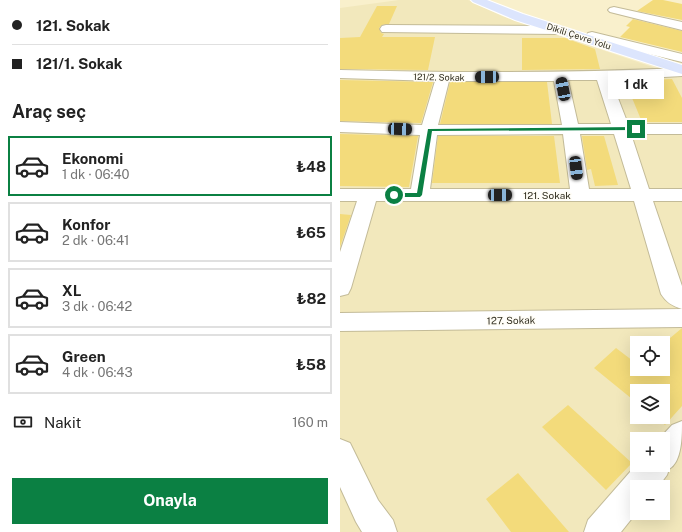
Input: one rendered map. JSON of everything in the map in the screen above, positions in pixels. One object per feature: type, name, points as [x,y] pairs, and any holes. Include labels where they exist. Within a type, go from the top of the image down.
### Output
[{"type":"main road","name":"Dikili Çevre Yolu","points":[[476,0],[494,8],[559,30],[590,37],[679,72]]},
{"type":"street","points":[[590,37],[623,0]]},
{"type":"street","points":[[614,10],[682,26]]},
{"type":"street","points":[[386,29],[559,30]]},
{"type":"street","points":[[590,37],[682,58]]},
{"type":"street","points":[[679,72],[682,86]]},
{"type":"street","name":"121/2. Sokak","points":[[340,74],[443,77],[603,76],[679,72]]},
{"type":"street","points":[[560,76],[571,130],[580,195]]},
{"type":"street","points":[[603,76],[673,294],[682,300]]},
{"type":"street","points":[[420,195],[429,130],[443,77]]},
{"type":"street","points":[[340,127],[429,130],[682,129]]},
{"type":"street","points":[[340,288],[368,195]]},
{"type":"street","name":"121. Sokak","points":[[340,196],[682,195]]},
{"type":"street","name":"127. Sokak","points":[[340,322],[682,318]]},
{"type":"street","points":[[670,449],[682,434]]},
{"type":"street","points":[[340,453],[367,511],[381,532]]},
{"type":"street","points":[[643,480],[650,472]]},
{"type":"street","points":[[600,532],[630,496]]},
{"type":"shaded area","points":[[399,0],[468,0],[502,16],[682,77],[682,532],[340,532],[340,8]]},
{"type":"building","points":[[653,0],[663,0],[682,4],[682,20],[637,11]]},
{"type":"building","points":[[377,6],[397,6],[389,24],[382,25],[379,28],[381,33],[384,34],[382,37],[435,37],[428,70],[340,69],[340,38],[360,37]]},
{"type":"building","points":[[633,19],[682,31],[682,52],[620,37],[630,27],[626,26]]},
{"type":"building","points":[[522,38],[565,38],[595,49],[600,69],[522,70]]},
{"type":"building","points":[[672,79],[682,98],[682,122],[642,122],[625,81]]},
{"type":"building","points":[[340,80],[433,82],[421,123],[340,121]]},
{"type":"building","points":[[450,82],[547,82],[552,124],[440,124]]},
{"type":"building","points":[[340,134],[418,136],[409,187],[340,186]]},
{"type":"building","points":[[438,136],[554,136],[560,183],[432,183]]},
{"type":"building","points":[[582,136],[604,136],[618,185],[595,186],[591,169],[587,170]]},
{"type":"building","points":[[340,214],[351,215],[340,247]]},
{"type":"building","points":[[682,328],[682,406],[670,419],[670,384],[630,384],[630,397],[594,368],[616,348],[630,359],[630,376],[670,376],[670,338]]},
{"type":"building","points":[[568,405],[630,461],[630,465],[606,490],[542,427]]},
{"type":"building","points":[[518,473],[569,532],[511,532],[486,499]]},
{"type":"route","points":[[394,195],[420,195],[429,130],[636,129]]}]
